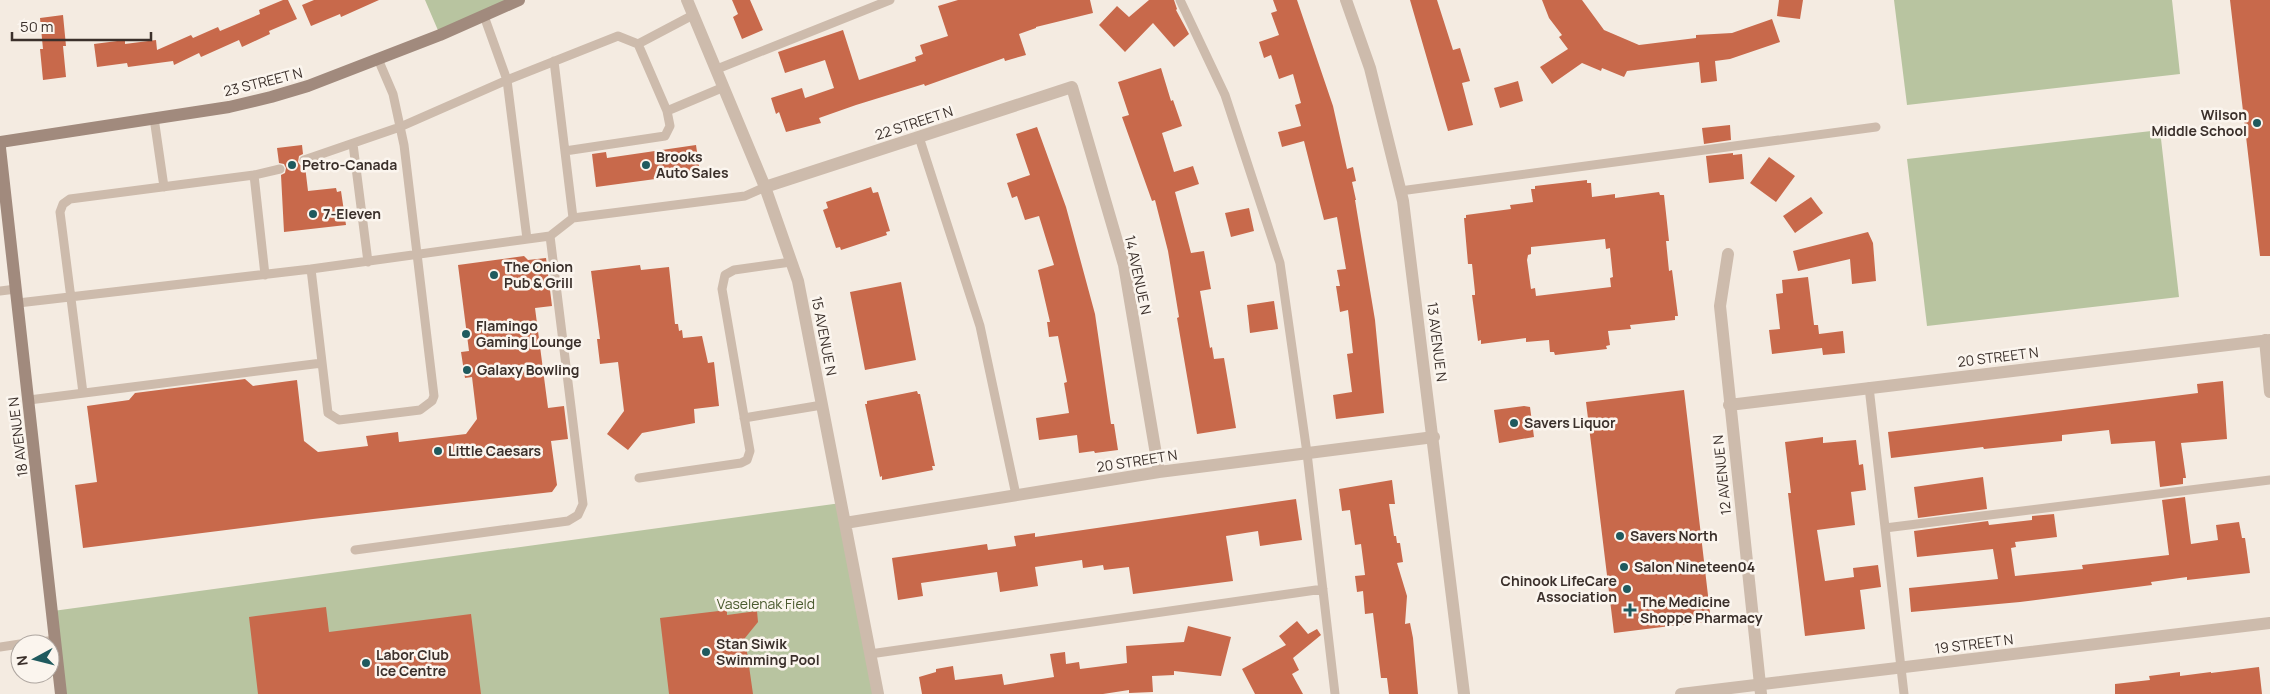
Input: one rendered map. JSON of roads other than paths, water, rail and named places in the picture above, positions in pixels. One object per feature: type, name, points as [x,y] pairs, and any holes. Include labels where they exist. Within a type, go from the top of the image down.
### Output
[{"type":"street","name":"23 STREET N","points":[[0,142],[229,107],[271,97],[308,86],[378,59],[519,0]]},
{"type":"street","name":"15 AVENUE N","points":[[687,0],[765,187],[798,281],[878,694]]},
{"type":"street","name":"13 AVENUE N","points":[[1346,0],[1370,68],[1400,190],[1434,437],[1464,694]]},
{"type":"street","name":"22 STREET N","points":[[765,187],[1072,87]]},
{"type":"street","name":"14 AVENUE N","points":[[1072,87],[1124,265],[1159,472]]},
{"type":"street","name":"18 AVENUE N","points":[[0,148],[55,634]]},
{"type":"street","name":"12 AVENUE N","points":[[1728,254],[1720,306],[1760,690]]},
{"type":"street","name":"20 STREET N","points":[[1729,405],[2267,340]]},
{"type":"street","points":[[2267,340],[2270,392]]},
{"type":"street","name":"20 STREET N","points":[[845,523],[1159,472],[1434,437]]},
{"type":"street","name":"19 STREET N","points":[[1681,694],[1760,690],[1901,668],[2270,623]]},
{"type":"lane","points":[[717,69],[890,0]]},
{"type":"lane","points":[[1180,0],[1225,95],[1280,263],[1307,453],[1335,694]]},
{"type":"lane","points":[[638,44],[693,15]]},
{"type":"lane","points":[[484,16],[507,80],[527,240]]},
{"type":"lane","points":[[304,160],[400,127],[507,80],[618,36],[638,44],[666,110],[670,126],[665,136],[565,151]]},
{"type":"lane","points":[[312,269],[328,413],[339,420],[420,410],[432,401],[434,396],[400,127],[393,94],[378,59]]},
{"type":"lane","points":[[554,61],[573,218]]},
{"type":"lane","points":[[666,110],[724,87]]},
{"type":"lane","points":[[154,118],[164,187]]},
{"type":"lane","points":[[1400,190],[1876,127]]},
{"type":"lane","points":[[919,137],[980,326],[1016,495]]},
{"type":"lane","points":[[353,144],[368,262]]},
{"type":"lane","points":[[83,393],[60,212],[63,204],[70,199],[254,175],[280,169]]},
{"type":"lane","points":[[254,175],[266,275]]},
{"type":"lane","points":[[18,303],[266,275],[527,240],[550,236],[573,218],[745,196],[765,187]]},
{"type":"lane","points":[[355,550],[568,521],[578,514],[583,504],[550,236]]},
{"type":"lane","points":[[639,478],[741,463],[747,460],[750,451],[722,288],[725,275],[734,270],[791,262]]},
{"type":"lane","points":[[0,291],[16,290]]},
{"type":"lane","points":[[29,400],[322,363]]},
{"type":"lane","points":[[1869,388],[1904,694]]},
{"type":"lane","points":[[744,418],[822,405]]},
{"type":"lane","points":[[1885,528],[2270,480]]},
{"type":"lane","points":[[870,654],[1323,589]]},
{"type":"place","name":"Wilson Middle School","points":[[2257,123]]},
{"type":"place","name":"Petro-Canada","points":[[292,165]]},
{"type":"place","name":"Brooks Auto Sales","points":[[646,165]]},
{"type":"place","name":"7-Eleven","points":[[313,214]]},
{"type":"place","name":"The Onion Pub & Grill","points":[[494,275]]},
{"type":"place","name":"Flamingo Gaming Lounge","points":[[466,334]]},
{"type":"place","name":"Galaxy Bowling","points":[[467,370]]},
{"type":"place","name":"Savers Liquor","points":[[1514,423]]},
{"type":"place","name":"Little Caesars","points":[[438,451]]},
{"type":"place","name":"Savers North","points":[[1620,536]]},
{"type":"place","name":"Salon Nineteen04","points":[[1624,567]]},
{"type":"place","name":"Chinook LifeCare Association","points":[[1627,589]]},
{"type":"place","name":"The Medicine Shoppe Pharmacy","points":[[1630,610]]},
{"type":"place","name":"Stan Siwik Swimming Pool","points":[[706,652]]},
{"type":"place","name":"Labor Club Ice Centre","points":[[366,663]]},
{"type":"park label","name":"Vaselenak Field","points":[[766,604]]}]
